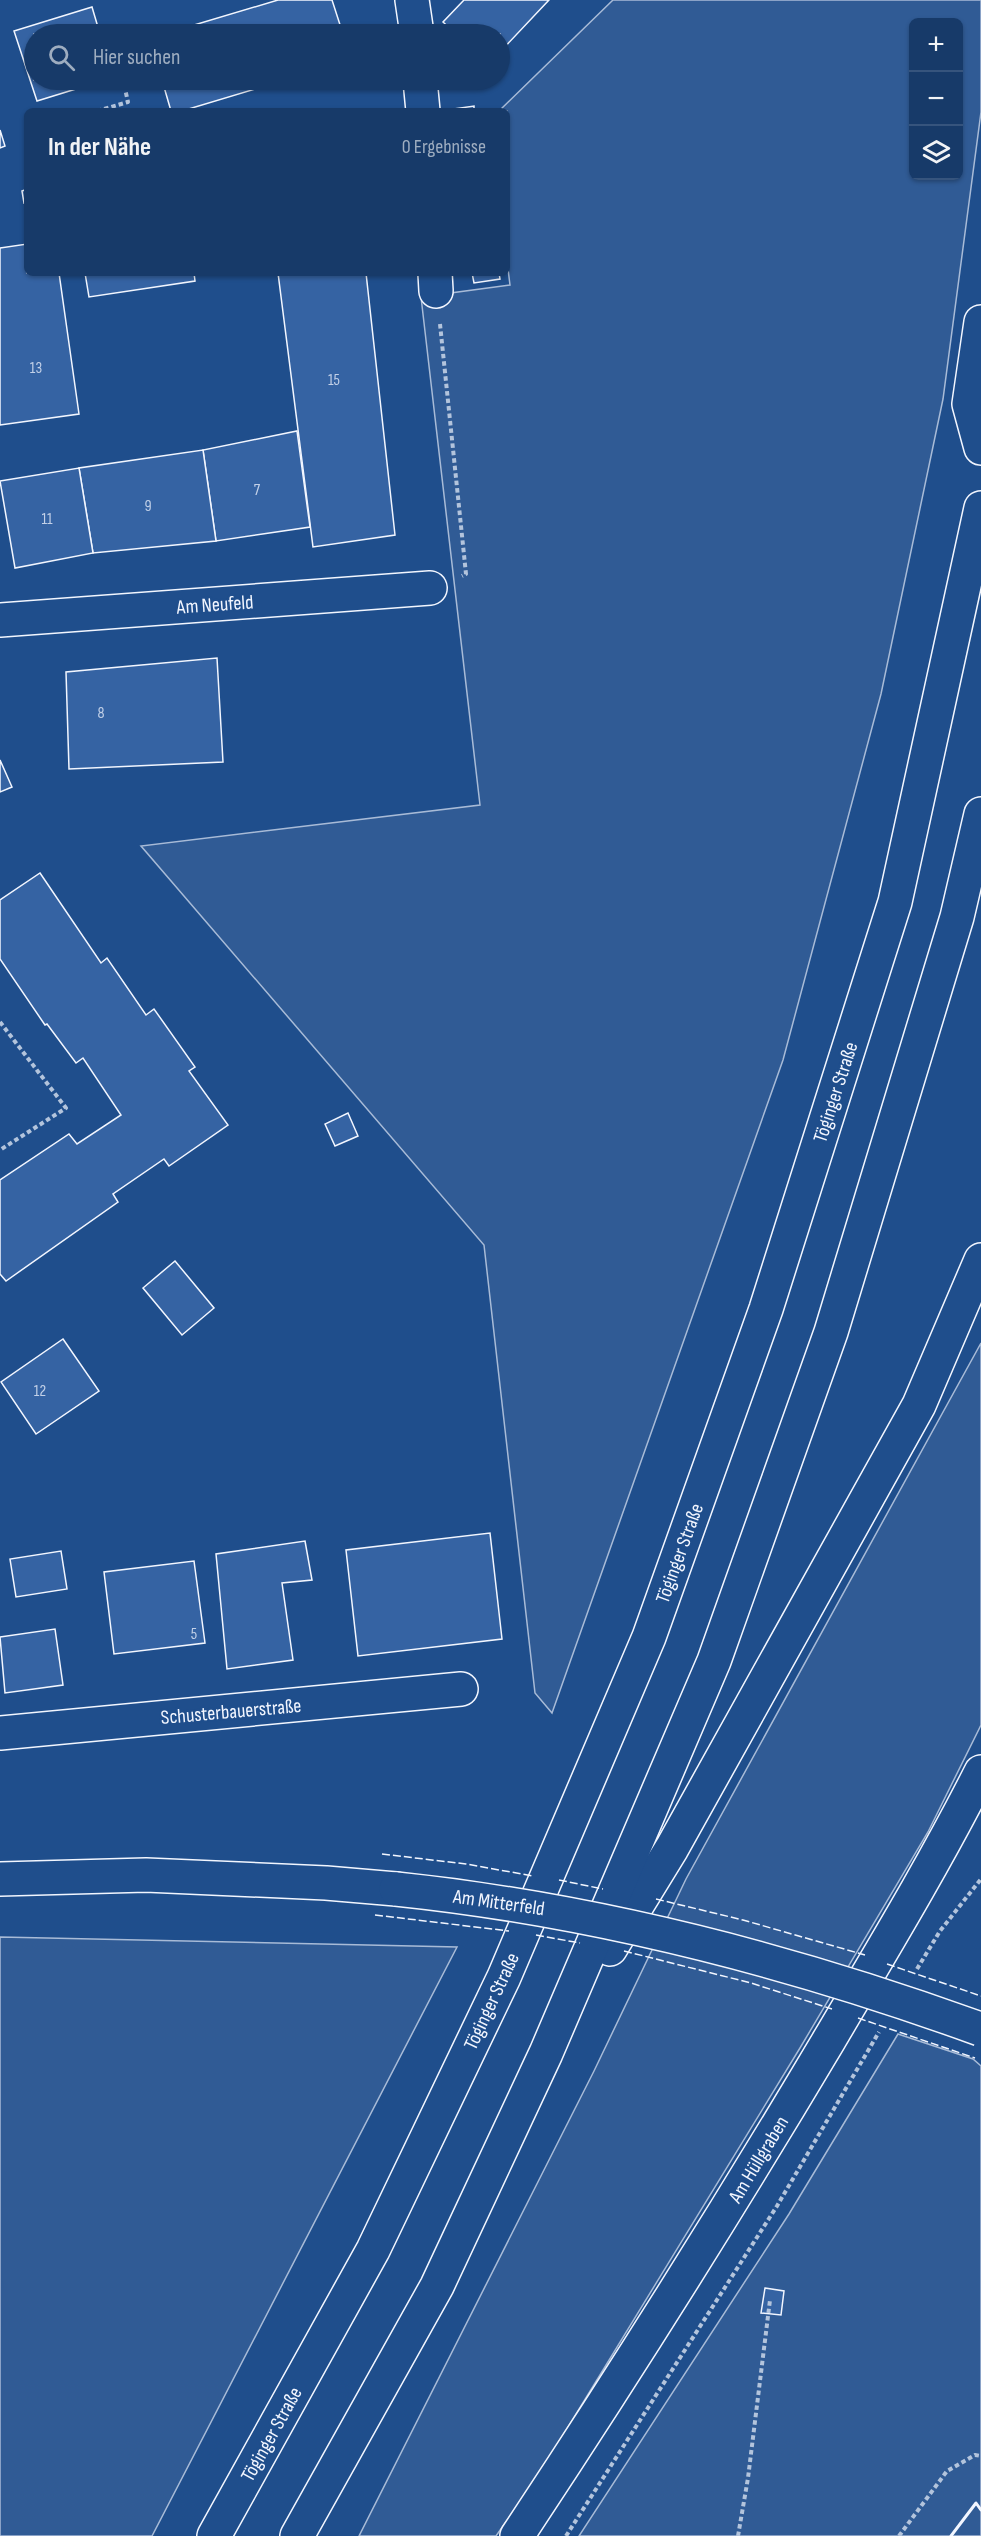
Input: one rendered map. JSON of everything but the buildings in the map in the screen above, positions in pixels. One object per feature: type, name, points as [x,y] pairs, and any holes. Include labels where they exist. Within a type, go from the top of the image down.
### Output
[{"type":"main road","points":[[421,90],[423,108]]},
{"type":"main road","points":[[981,322],[969,404],[981,448]]},
{"type":"main road","name":"Töginger Straße","points":[[214,2536],[383,2229],[504,1977],[649,1637],[766,1309],[895,902],[981,508]]},
{"type":"main road","name":"Am Neufeld","points":[[0,620],[430,588]]},
{"type":"main road","points":[[297,2536],[436,2286],[546,2054],[714,1661],[831,1332],[957,917],[981,813]]},
{"type":"main road","points":[[546,2054],[672,1848],[919,1405],[981,1260]]},
{"type":"main road","name":"Schusterbauerstraße","points":[[0,1733],[461,1689]]},
{"type":"main road","name":"Am Hüllgraben","points":[[517,2536],[603,2407],[742,2188],[979,1783]]},
{"type":"main road","name":"Am Mitterfeld","points":[[0,1879],[146,1875],[326,1883],[515,1904],[647,1929],[762,1958],[840,1980],[980,2030]]},
{"type":"path","points":[[107,108],[128,102],[125,90]]},
{"type":"path","points":[[430,588],[466,574],[436,282]]},
{"type":"path","points":[[0,1022],[66,1108],[0,1150]]},
{"type":"path","points":[[738,2536],[748,2478],[770,2300]]},
{"type":"path","points":[[898,2536],[946,2471],[975,2455],[981,2456]]},
{"type":"shaded area","points":[[613,0],[981,0],[981,112],[943,399],[881,694],[783,1060],[552,1713],[535,1693],[484,1245],[141,846],[480,805],[421,297],[510,285],[510,108],[502,108]]},
{"type":"shaded area","points":[[981,1343],[981,1725],[928,1832],[800,2048],[540,2473],[496,2536],[359,2536],[594,2071],[686,1879]]},
{"type":"shaded area","points":[[0,1937],[457,1947],[152,2536],[0,2536]]},
{"type":"shaded area","points":[[898,2034],[973,2059],[981,2066],[981,2536],[579,2536],[789,2214]]},
{"type":"fence","points":[[382,1854],[466,1864],[533,1876]]},
{"type":"fence","points":[[559,1880],[603,1889]]},
{"type":"fence","points":[[656,1899],[743,1920],[865,1955]]},
{"type":"fence","points":[[375,1915],[509,1931]]},
{"type":"fence","points":[[536,1935],[580,1943]]},
{"type":"fence","points":[[624,1951],[751,1983],[832,2009]]},
{"type":"fence","points":[[887,1964],[981,1996]]},
{"type":"fence","points":[[858,2018],[975,2058]]},
{"type":"wall","points":[[951,2536],[976,2503],[981,2510]]}]
